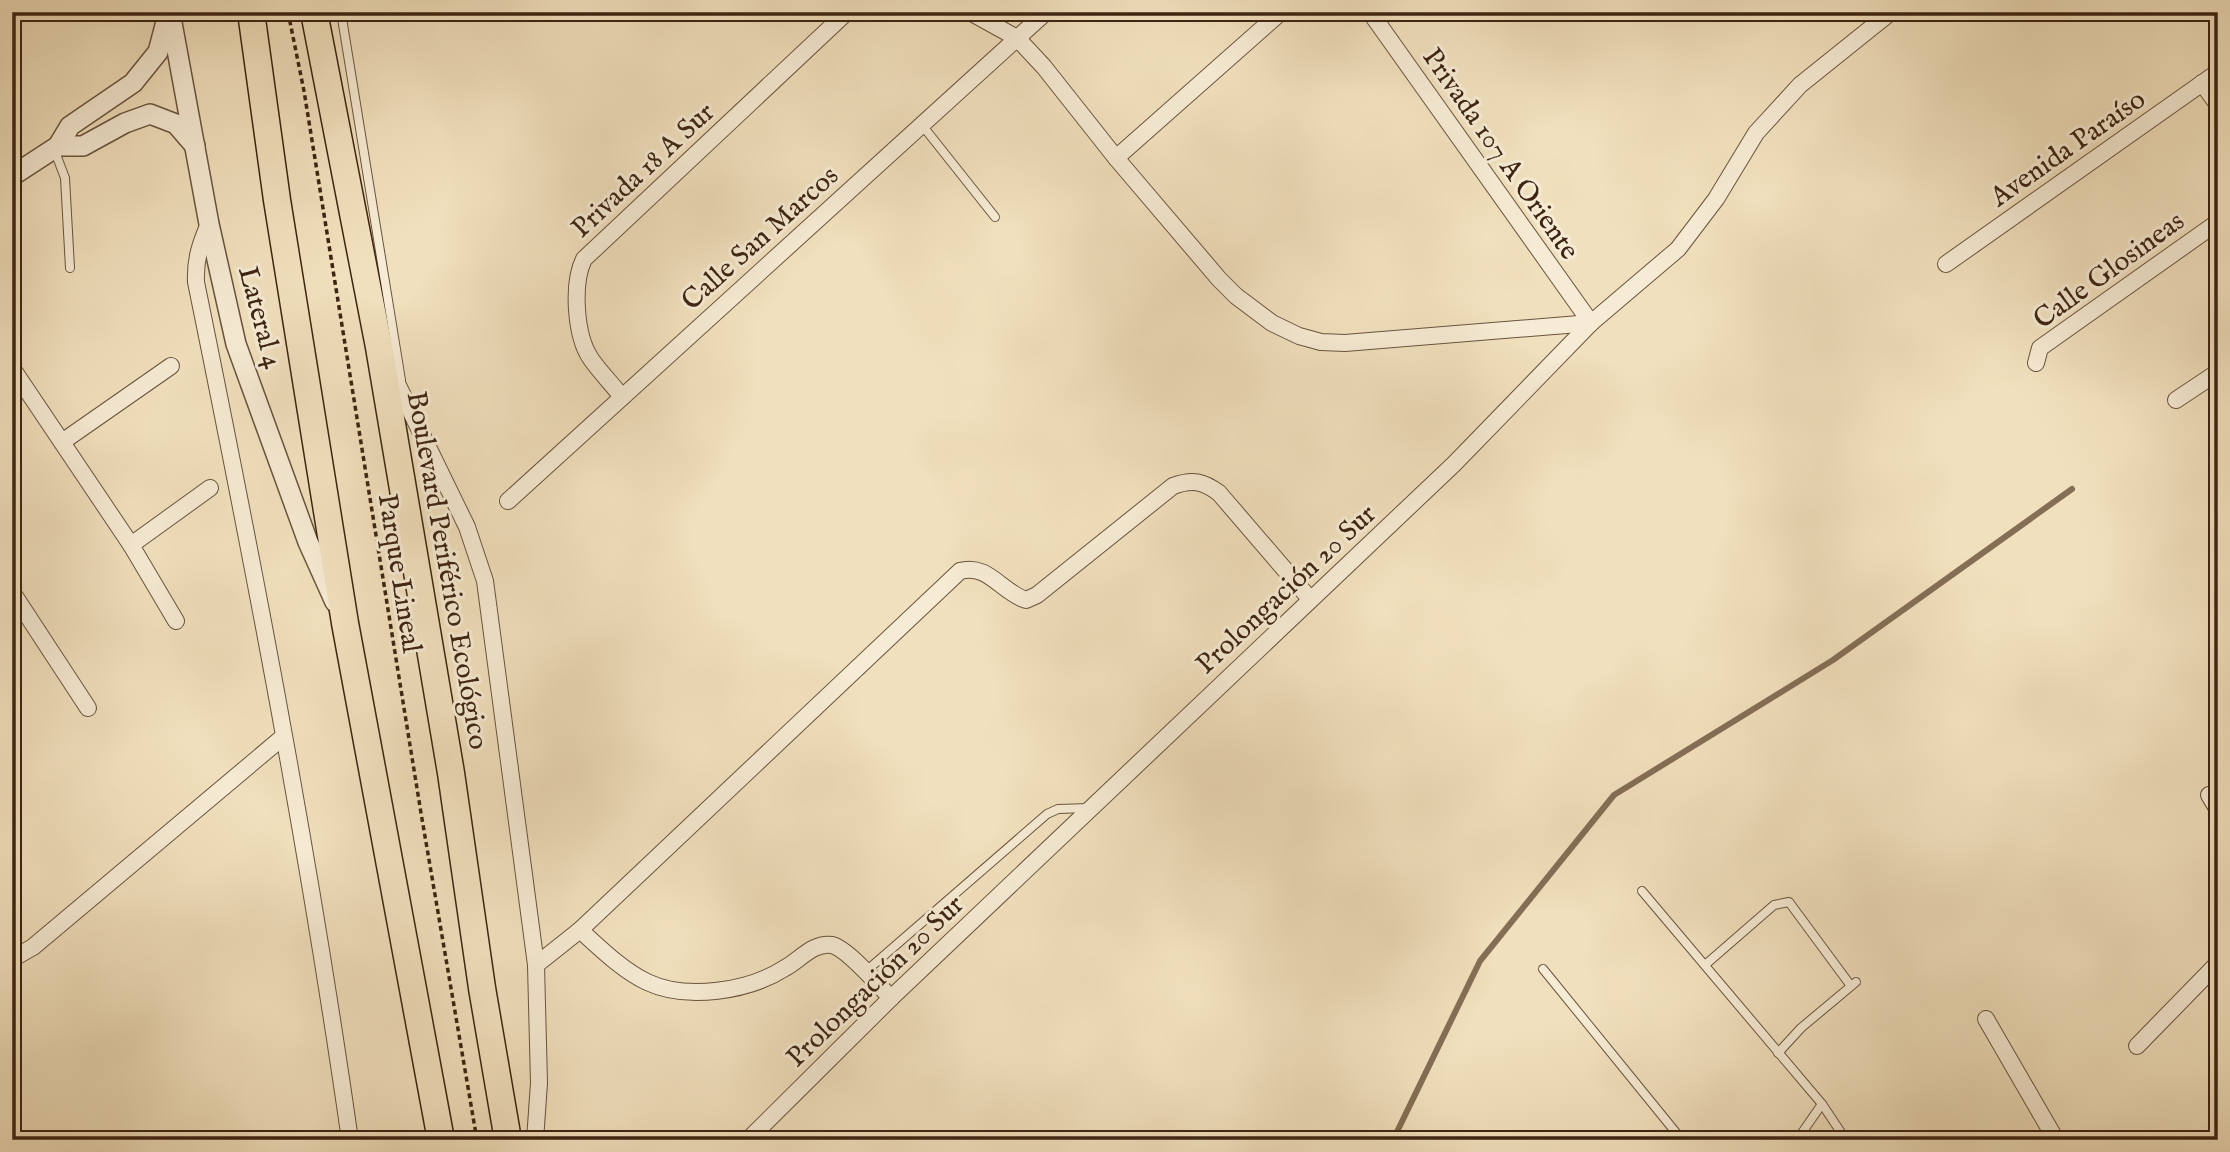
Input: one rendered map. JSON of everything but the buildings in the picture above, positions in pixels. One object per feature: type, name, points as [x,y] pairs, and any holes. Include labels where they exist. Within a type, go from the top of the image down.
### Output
[{"type":"highway","points":[[251,12],[277,200],[345,623],[441,1140]]},
{"type":"highway","name":"Boulevard Periférico Ecológico","points":[[314,12],[379,347],[451,773],[482,988],[508,1140]]},
{"type":"street","points":[[56,147],[70,126],[133,83],[158,52],[169,12]]},
{"type":"street","name":"Lateral 4","points":[[169,12],[197,148],[209,224],[236,344],[308,542],[345,623]]},
{"type":"street","name":"Privada 18 A Sur","points":[[622,397],[590,358],[584,346],[575,296],[579,270],[584,259],[847,12]]},
{"type":"street","points":[[970,12],[1017,38],[1228,287],[1251,309],[1272,323],[1299,336],[1321,342],[1345,343],[1591,323]]},
{"type":"street","name":"Calle San Marcos","points":[[508,501],[1046,12]]},
{"type":"street","points":[[1116,158],[1281,12]]},
{"type":"street","name":"Privada 107 A Oriente","points":[[1370,12],[1591,323]]},
{"type":"street","name":"Prolongación 20 Sur","points":[[748,1140],[891,998],[1454,464],[1591,323],[1678,249],[1716,199],[1756,133],[1800,85],[1891,12]]},
{"type":"street","name":"Avenida Paraíso","points":[[1946,264],[2218,72]]},
{"type":"street","points":[[2202,83],[2218,105]]},
{"type":"street","points":[[123,89],[140,118]]},
{"type":"street","points":[[14,170],[56,147],[83,146],[125,123],[150,114],[176,124],[197,148]]},
{"type":"street","name":"Calle Glosineas","points":[[2036,363],[2040,348],[2218,222]]},
{"type":"street","points":[[209,224],[195,264],[196,282],[249,542],[332,1014],[350,1140]]},
{"type":"street","points":[[379,347],[467,527],[485,581],[536,965],[539,1083],[535,1140]]},
{"type":"street","points":[[62,442],[171,366]]},
{"type":"street","points":[[12,368],[131,545],[176,621]]},
{"type":"street","points":[[2176,400],[2218,372]]},
{"type":"street","points":[[536,965],[580,930],[960,571],[971,568],[981,570],[1015,596],[1026,600],[1037,595],[1173,486],[1195,481],[1206,483],[1219,493],[1310,599]]},
{"type":"street","points":[[131,545],[210,488]]},
{"type":"street","points":[[12,592],[88,708]]},
{"type":"street","points":[[12,959],[33,947],[284,737]]},
{"type":"street","points":[[2209,795],[2218,810]]},
{"type":"street","points":[[580,930],[611,958],[638,976],[667,989],[723,990],[746,986],[766,980],[817,947],[829,945],[837,947],[891,998]]},
{"type":"street","points":[[2137,1046],[2218,963]]},
{"type":"street","points":[[1986,1019],[2056,1140]]},
{"type":"lane","points":[[341,12],[404,397]]},
{"type":"lane","points":[[922,125],[995,217]]},
{"type":"lane","points":[[56,147],[65,178],[70,268]]},
{"type":"lane","points":[[865,972],[1047,814],[1058,809],[1091,808]]},
{"type":"lane","points":[[1642,891],[1822,1104],[1846,1140]]},
{"type":"lane","points":[[1705,965],[1774,905],[1789,902],[1854,984],[1801,1028],[1778,1053]]},
{"type":"lane","points":[[1543,969],[1682,1140]]},
{"type":"lane","points":[[1797,1140],[1822,1104]]},
{"type":"path","name":"Parque Lineal","points":[[288,12],[477,1140]]},
{"type":"waterway","points":[[1393,1140],[1480,961],[1614,795],[1833,660],[2072,489]]}]
